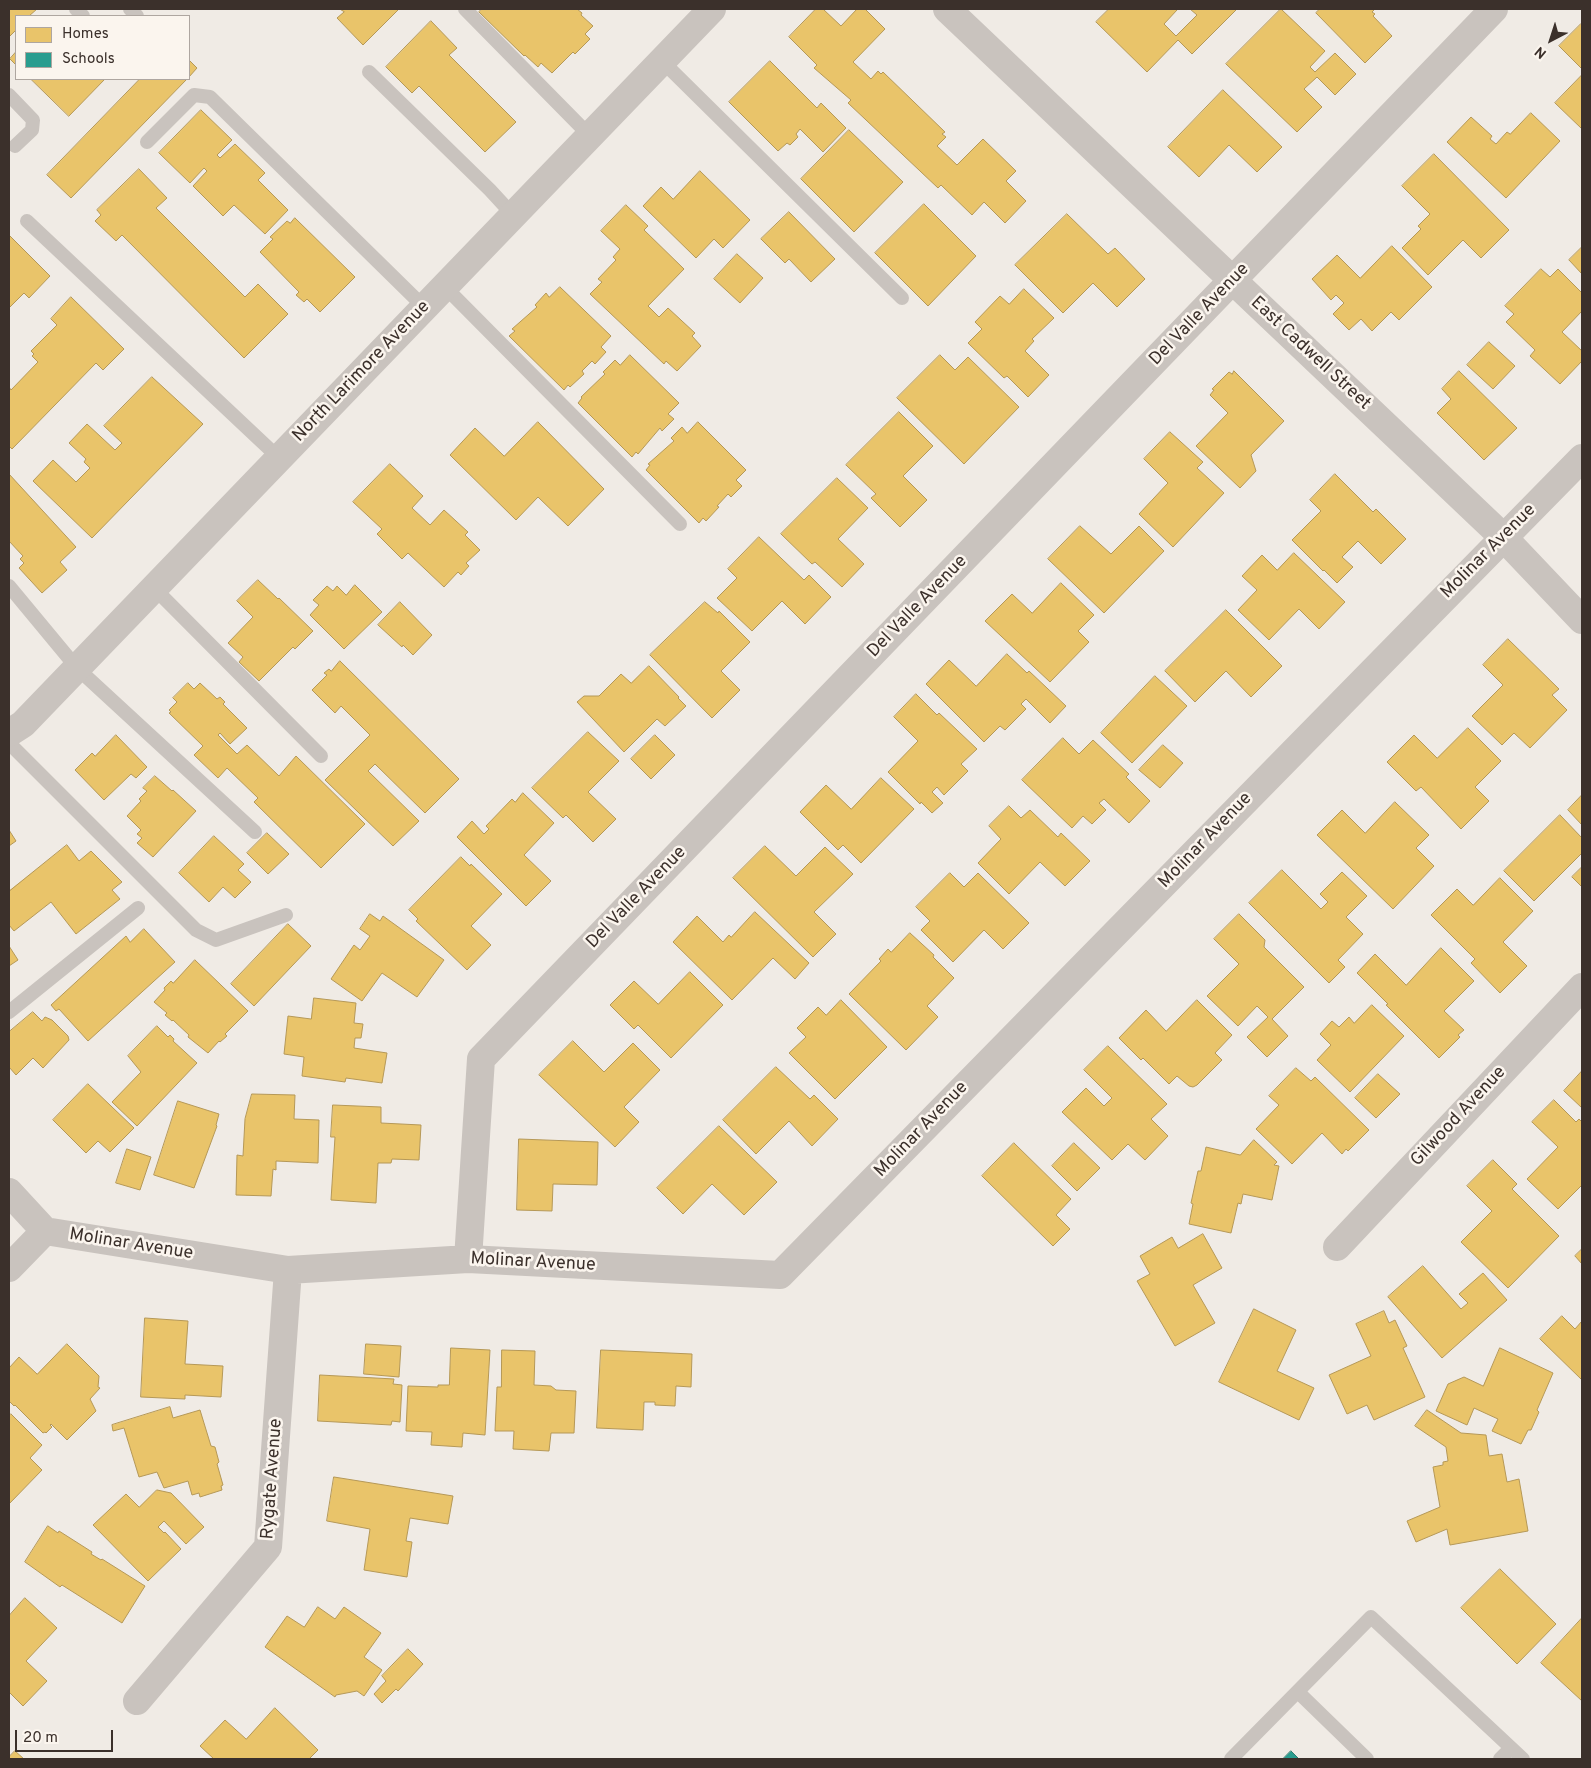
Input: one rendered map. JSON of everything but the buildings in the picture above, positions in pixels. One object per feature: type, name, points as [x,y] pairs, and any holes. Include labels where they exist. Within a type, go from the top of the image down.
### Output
[{"type":"street","name":"North Larimore Avenue","points":[[9,733],[23,724],[712,9]]},
{"type":"street","name":"East Cadwell Street","points":[[947,9],[1504,538],[1582,620]]},
{"type":"street","name":"Del Valle Avenue","points":[[468,1259],[481,1059],[1233,282],[1494,9]]},
{"type":"street","name":"Molinar Avenue","points":[[45,1231],[288,1270],[468,1259],[780,1275],[1582,458]]},
{"type":"street","name":"Gilwood Avenue","points":[[1337,1247],[1582,987]]},
{"type":"street","points":[[9,1192],[45,1231],[9,1268]]},
{"type":"street","name":"Rygate Avenue","points":[[137,1701],[268,1547],[288,1270]]},
{"type":"lane","points":[[465,9],[590,136]]},
{"type":"lane","points":[[662,61],[902,298]]},
{"type":"lane","points":[[369,72],[490,190],[513,215]]},
{"type":"lane","points":[[147,142],[194,94],[210,97],[424,308]]},
{"type":"lane","points":[[9,95],[34,120],[32,130],[15,146]]},
{"type":"lane","points":[[27,221],[280,458]]},
{"type":"lane","points":[[444,286],[680,524]]},
{"type":"lane","points":[[9,586],[77,668],[255,832]]},
{"type":"lane","points":[[154,588],[321,756]]},
{"type":"lane","points":[[9,743],[196,930],[216,940],[286,915]]},
{"type":"lane","points":[[9,1012],[138,908]]},
{"type":"lane","points":[[1231,1759],[1372,1617],[1523,1759]]},
{"type":"lane","points":[[1298,1692],[1367,1759]]},
{"type":"lane","points":[[1500,1759],[1511,1748]]}]
